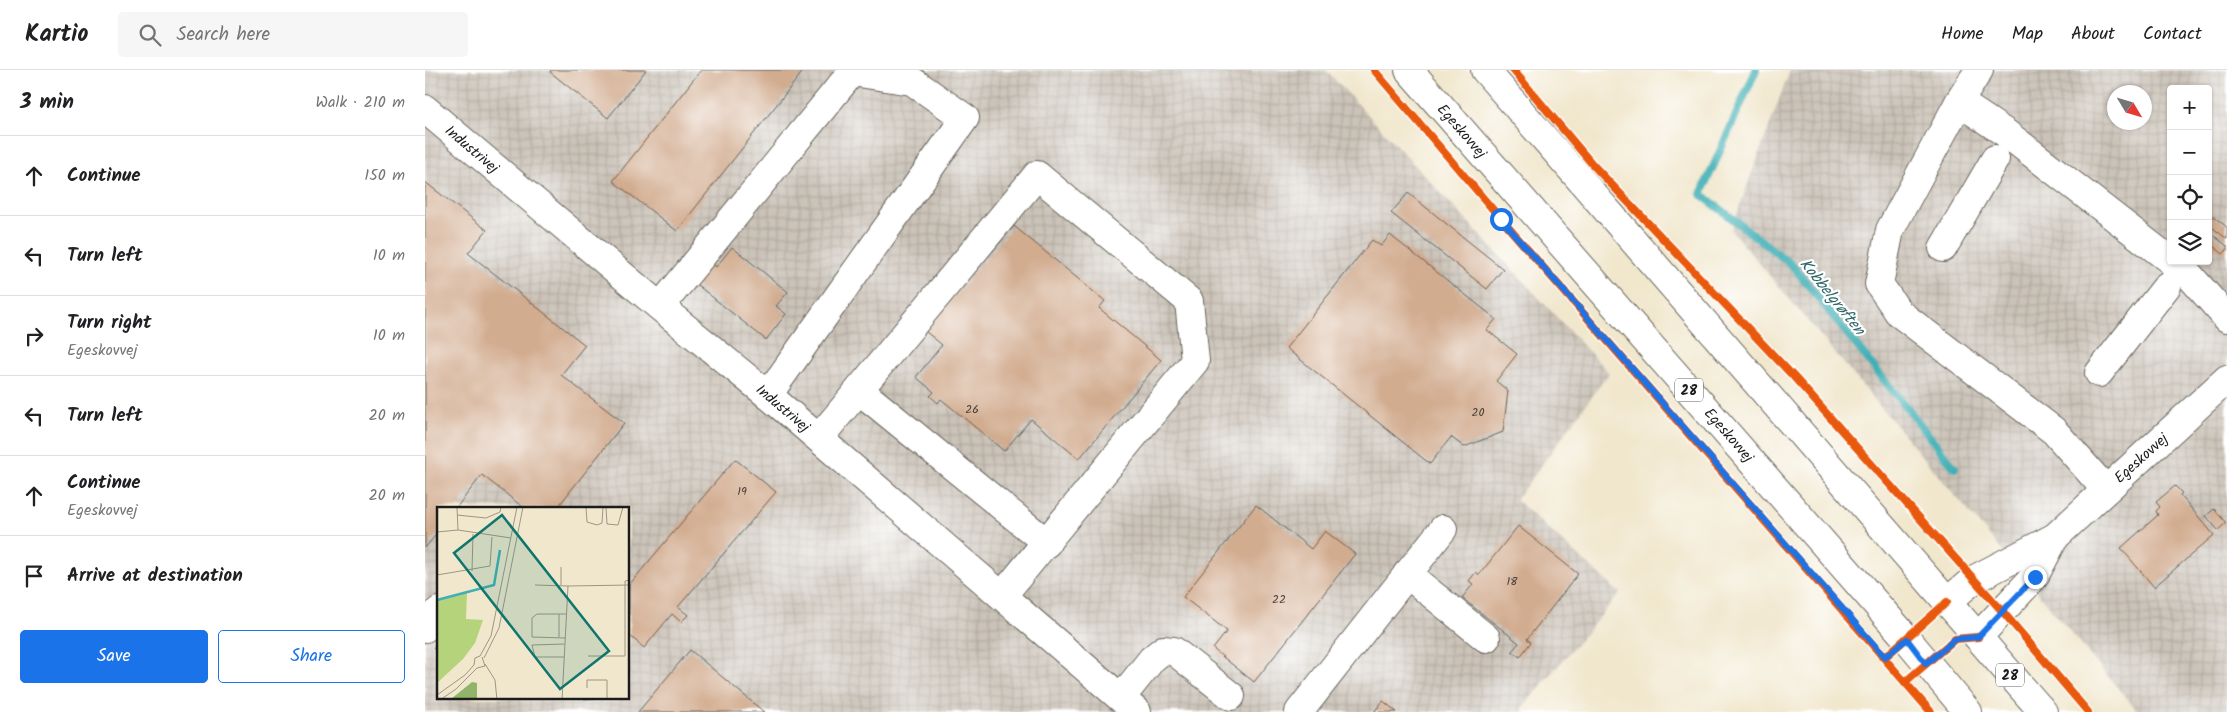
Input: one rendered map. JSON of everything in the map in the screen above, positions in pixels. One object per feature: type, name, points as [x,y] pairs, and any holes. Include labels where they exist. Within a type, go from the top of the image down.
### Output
[{"type":"main road","name":"Egeskovvej","points":[[1409,70],[1907,639],[1968,712]]},
{"type":"main road","name":"28","points":[[1485,70],[2043,712]]},
{"type":"main road","points":[[1979,70],[1959,102],[1889,230],[1879,284],[1899,313],[2054,431],[2106,490]]},
{"type":"main road","points":[[660,307],[852,72],[912,81],[965,118],[768,395]]},
{"type":"main road","points":[[1959,102],[2007,134],[2169,270],[2189,276],[2227,318]]},
{"type":"main road","name":"Industrivej","points":[[425,109],[819,438],[1129,705]]},
{"type":"main road","points":[[1943,248],[1995,159]]},
{"type":"main road","points":[[819,438],[1037,175],[1189,301],[1195,361],[1003,596]]},
{"type":"main road","points":[[2099,373],[2169,270]]},
{"type":"main road","name":"Egeskovvej","points":[[1947,602],[1973,580],[2055,537],[2227,379]]},
{"type":"main road","points":[[859,390],[1047,543]]},
{"type":"main road","points":[[1299,712],[1443,529]]},
{"type":"main road","name":"Egeskovvej","points":[[1978,637],[2035,577],[2055,537]]},
{"type":"main road","points":[[1407,574],[1486,638]]},
{"type":"main road","points":[[425,628],[437,614]]},
{"type":"main road","points":[[1129,705],[1152,659],[1163,650],[1174,651],[1231,696]]},
{"type":"shaded area","points":[[425,70],[1326,70],[1609,373],[1516,500],[1620,593],[1522,708],[1523,712],[425,712]]},
{"type":"shaded area","points":[[1790,70],[2227,70],[2227,712],[2138,712],[1731,230]]},
{"type":"building","points":[[551,70],[646,70],[608,118],[550,72]]},
{"type":"building","points":[[701,70],[804,70],[677,231],[613,181]]},
{"type":"building","points":[[425,182],[487,230],[468,253],[585,345],[561,375],[624,423],[558,507],[523,507],[482,475],[457,507],[437,507],[437,533],[425,548]]},
{"type":"building","points":[[1408,193],[1503,269],[1487,289],[1391,213]]},
{"type":"building","points":[[2212,215],[2227,227],[2227,239],[2212,227]]},
{"type":"building","points":[[1014,226],[1105,301],[1099,308],[1161,360],[1079,459],[1031,419],[1004,451],[941,399],[938,403],[930,396],[934,392],[916,377],[942,345],[925,331]]},
{"type":"building","points":[[2212,234],[2227,246],[2227,250],[2223,254],[2212,245]]},
{"type":"building","points":[[1390,235],[1496,319],[1487,330],[1517,354],[1496,381],[1508,391],[1503,432],[1464,447],[1451,437],[1430,464],[1286,348],[1372,240],[1381,246]]},
{"type":"building","points":[[732,247],[788,292],[776,306],[786,314],[766,340],[691,280],[708,260],[716,267]]},
{"type":"building","points":[[735,459],[776,492],[678,607],[688,615],[681,622],[672,614],[644,648],[630,636],[630,584]]},
{"type":"building","points":[[2175,486],[2182,493],[2180,495],[2214,535],[2154,587],[2121,548],[2158,515],[2156,511],[2160,507],[2156,502]]},
{"type":"building","points":[[1256,505],[1311,549],[1325,531],[1355,554],[1254,682],[1213,649],[1227,631],[1183,597]]},
{"type":"building","points":[[2214,509],[2226,523],[2218,530],[2206,516]]},
{"type":"building","points":[[1518,526],[1578,574],[1527,639],[1531,642],[1520,657],[1512,651],[1519,643],[1462,598],[1473,584],[1469,581],[1476,572],[1479,575]]},
{"type":"building","points":[[437,643],[437,651],[433,648]]},
{"type":"building","points":[[690,650],[764,712],[638,712]]},
{"type":"building","points":[[1383,701],[1397,712],[1374,712]]},
{"type":"waterway","name":"Kobbelgrøften","points":[[1756,70],[1701,194],[1792,265],[1955,468]]},
{"type":"cycle path","points":[[1374,70],[1501,219],[1931,712]]},
{"type":"cycle path","points":[[1513,70],[1593,165],[1794,377],[2003,612],[2088,712]]},
{"type":"cycle path","points":[[1885,657],[1947,602]]},
{"type":"cycle path","points":[[1905,682],[1955,639],[1978,637]]},
{"type":"route","points":[[1501,219],[1885,657],[1907,639],[1926,664],[1955,639],[1978,637],[2035,577]]}]
